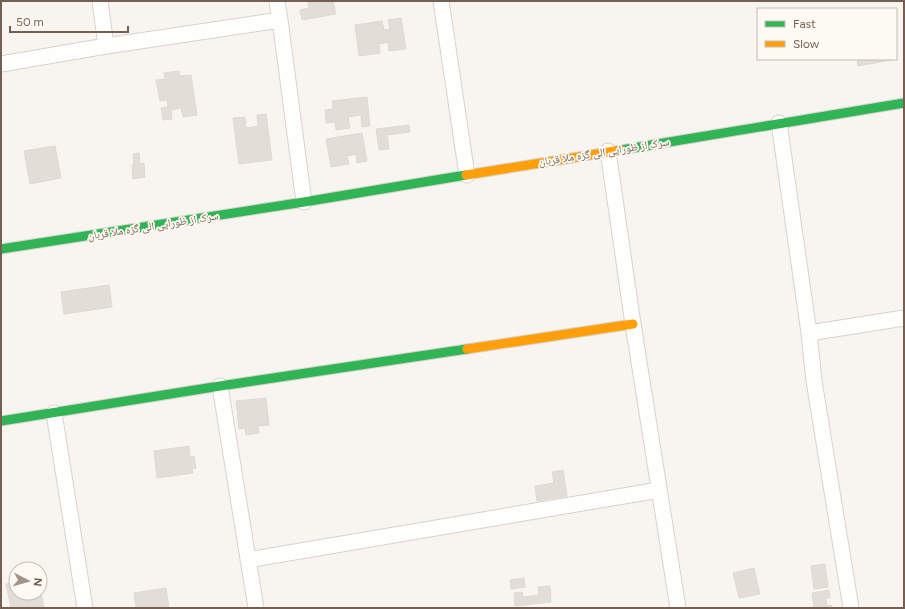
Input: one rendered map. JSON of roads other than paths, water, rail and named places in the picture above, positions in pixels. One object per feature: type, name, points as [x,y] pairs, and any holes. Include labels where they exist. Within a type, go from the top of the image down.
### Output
[{"type":"street","points":[[100,1],[106,46]]},
{"type":"street","points":[[277,1],[304,202]]},
{"type":"street","points":[[441,1],[467,175]]},
{"type":"street","points":[[1,64],[106,46],[280,20]]},
{"type":"street","name":"سرک از ظورایی الی گزه ملا قربان","points":[[1,249],[304,202],[904,102]]},
{"type":"street","points":[[779,123],[809,333],[814,381],[851,608]]},
{"type":"street","points":[[608,151],[633,324],[678,608]]},
{"type":"street","points":[[809,333],[904,318]]},
{"type":"street","points":[[1,420],[633,324]]},
{"type":"street","points":[[220,386],[256,608]]},
{"type":"street","points":[[54,413],[85,608]]},
{"type":"street","points":[[248,560],[659,490]]}]
